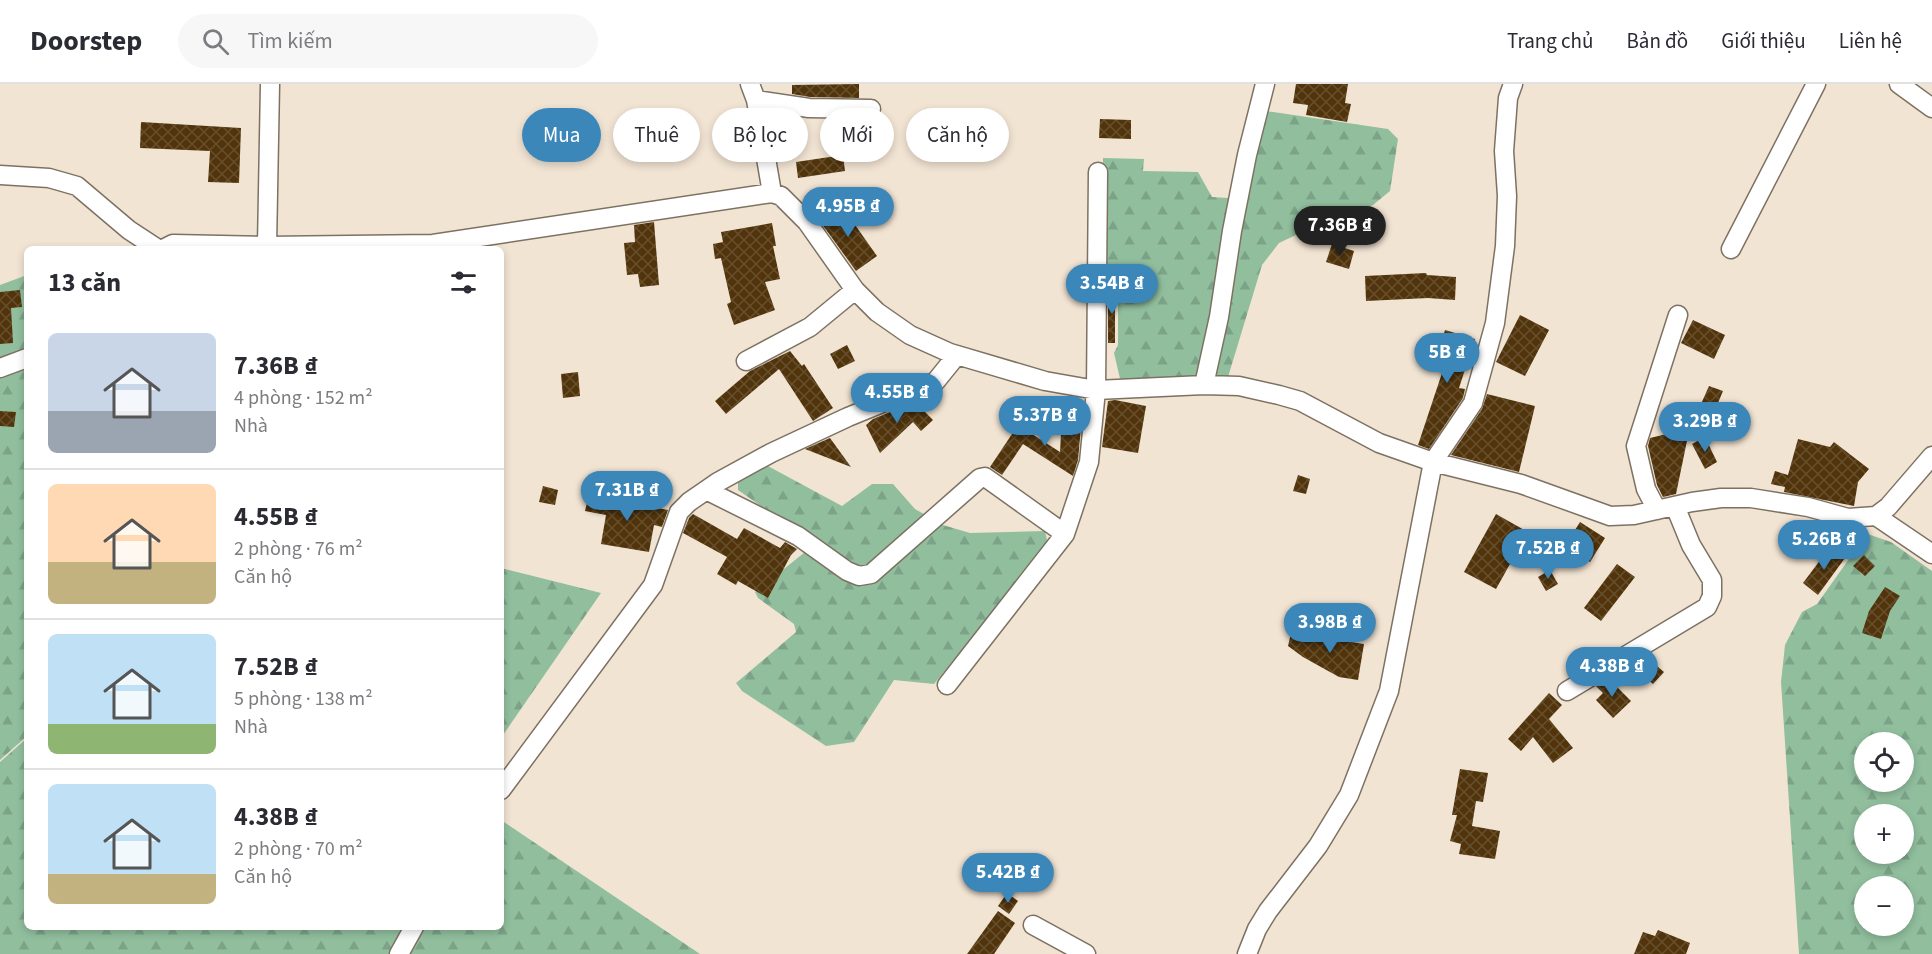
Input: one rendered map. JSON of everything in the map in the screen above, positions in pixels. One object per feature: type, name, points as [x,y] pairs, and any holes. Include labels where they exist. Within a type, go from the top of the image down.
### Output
[{"type":"street","points":[[267,246],[270,84]]},
{"type":"street","points":[[1204,385],[1220,317],[1232,231],[1247,155],[1265,84]]},
{"type":"street","points":[[1247,954],[1257,929],[1268,911],[1318,846],[1349,795],[1389,691],[1433,462],[1473,403],[1495,323],[1505,246],[1507,196],[1504,151],[1508,98],[1513,84]]},
{"type":"street","points":[[1731,249],[1816,84]]},
{"type":"street","points":[[1899,84],[1932,108]]},
{"type":"street","points":[[772,193],[753,92],[809,108],[820,108]]},
{"type":"street","points":[[947,685],[1065,534],[1089,462],[1096,390],[1098,172]]},
{"type":"street","points":[[0,175],[49,178],[77,186],[129,230],[153,246]]},
{"type":"street","points":[[169,246],[173,244],[267,246],[433,244],[772,193],[781,196],[807,222],[855,290],[877,312],[910,335],[950,353],[1045,381],[1096,390],[1204,385],[1239,387],[1300,401],[1379,443],[1433,462],[1521,484],[1610,516],[1634,515],[1721,498],[1751,498],[1808,507],[1848,518],[1876,516],[1888,507],[1932,456]]},
{"type":"street","points":[[746,361],[810,327],[855,290]]},
{"type":"street","points":[[1567,691],[1707,608],[1712,596],[1712,580],[1691,545],[1666,508],[1646,489],[1636,446],[1678,315]]},
{"type":"street","points":[[504,786],[653,585],[678,512],[718,482],[771,453],[848,417],[936,381],[957,355]]},
{"type":"street","points":[[2,366],[24,359]]},
{"type":"street","points":[[706,490],[798,536],[848,571],[859,576],[871,574],[980,478],[985,477],[1065,534]]},
{"type":"street","points":[[1876,516],[1932,554]]},
{"type":"street","points":[[1033,925],[1086,954]]},
{"type":"street","points":[[399,954],[412,930]]},
{"type":"green space","points":[[1266,111],[1388,129],[1398,139],[1390,191],[1373,205],[1279,243],[1262,265],[1228,377],[1121,383],[1114,353],[1118,345],[1118,284],[1115,281],[1105,283],[1103,280],[1103,158],[1144,159],[1143,171],[1198,172],[1212,197],[1244,199]]},
{"type":"green space","points":[[24,276],[24,739],[0,760],[0,285]]},
{"type":"green space","points":[[766,465],[842,506],[872,484],[893,484],[915,509],[943,525],[970,533],[1045,531],[1048,545],[934,684],[894,680],[854,742],[826,746],[742,691],[736,683],[796,632],[794,624],[758,598],[755,592],[805,552],[805,537],[738,490],[738,479]]},
{"type":"green space","points":[[1856,530],[1891,542],[1932,571],[1932,954],[1799,954],[1781,682],[1785,645],[1802,612],[1817,604],[1849,559],[1844,547],[1848,534]]},
{"type":"green space","points":[[504,569],[601,593],[504,734]]},
{"type":"green space","points":[[24,741],[24,930],[504,930],[504,822],[700,954],[0,954],[0,762]]},
{"type":"building","points":[[859,84],[859,98],[810,97],[792,94],[792,85]]},
{"type":"building","points":[[1296,84],[1348,84],[1345,103],[1351,104],[1347,122],[1306,115],[1308,105],[1293,103]]},
{"type":"building","points":[[1100,119],[1131,120],[1131,139],[1099,138]]},
{"type":"building","points":[[141,122],[241,128],[239,183],[208,182],[210,151],[140,148]]},
{"type":"building","points":[[820,158],[820,162],[844,162],[845,171],[798,178],[796,162]]},
{"type":"building","points":[[841,205],[877,256],[856,271],[819,220]]},
{"type":"building","points":[[654,222],[659,285],[640,287],[638,274],[627,275],[624,243],[635,242],[634,225]]},
{"type":"building","points":[[772,223],[776,246],[773,246],[780,279],[765,282],[775,310],[734,325],[727,304],[731,302],[721,258],[715,259],[713,244],[723,242],[721,232]]},
{"type":"building","points":[[1332,244],[1354,251],[1349,269],[1326,262]]},
{"type":"building","points":[[1426,273],[1427,275],[1456,277],[1455,300],[1428,298],[1366,301],[1365,276]]},
{"type":"building","points":[[1108,286],[1115,286],[1115,343],[1108,343]]},
{"type":"building","points":[[20,290],[22,307],[11,308],[13,343],[0,344],[0,292]]},
{"type":"building","points":[[1520,315],[1549,330],[1525,376],[1496,362]]},
{"type":"building","points":[[1693,320],[1725,335],[1714,359],[1681,343]]},
{"type":"building","points":[[1445,330],[1475,339],[1459,388],[1465,389],[1463,398],[1429,449],[1418,445],[1443,370],[1433,367]]},
{"type":"building","points":[[847,345],[855,361],[838,369],[830,354]]},
{"type":"building","points":[[790,351],[802,366],[804,364],[833,408],[813,421],[779,369],[726,414],[715,401],[750,371]]},
{"type":"building","points":[[578,372],[580,396],[563,398],[561,374]]},
{"type":"building","points":[[1709,386],[1723,391],[1715,410],[1701,404]]},
{"type":"building","points":[[1487,394],[1535,406],[1519,472],[1451,455],[1482,409]]},
{"type":"building","points":[[1115,400],[1146,406],[1138,453],[1102,447],[1108,401]]},
{"type":"building","points":[[915,402],[933,420],[921,431],[913,422],[880,453],[866,425],[873,419]]},
{"type":"building","points":[[1689,407],[1695,417],[1689,438],[1688,436],[1676,494],[1663,497],[1657,485],[1648,446],[1650,438],[1675,432],[1675,410]]},
{"type":"building","points":[[0,411],[16,412],[14,427],[0,426]]},
{"type":"building","points":[[1062,415],[1082,416],[1078,460],[1073,476],[1023,444],[1002,475],[990,467],[1018,425],[1060,452]]},
{"type":"building","points":[[1705,437],[1717,462],[1705,469],[1692,444]]},
{"type":"building","points":[[830,438],[851,467],[805,449]]},
{"type":"building","points":[[1798,439],[1830,447],[1834,442],[1869,469],[1858,482],[1854,506],[1784,492],[1785,487],[1771,484],[1775,471],[1788,475]]},
{"type":"building","points":[[1298,475],[1310,479],[1306,494],[1293,491]]},
{"type":"building","points":[[543,486],[558,490],[555,505],[539,502]]},
{"type":"building","points":[[589,494],[668,510],[662,527],[654,525],[649,552],[601,544],[606,515],[585,511]]},
{"type":"building","points":[[693,514],[737,539],[744,528],[780,548],[785,542],[797,549],[791,555],[768,598],[738,581],[736,585],[717,574],[727,557],[683,533]]},
{"type":"building","points":[[1496,514],[1528,532],[1496,589],[1464,572]]},
{"type":"building","points":[[1580,522],[1605,538],[1590,562],[1565,546]]},
{"type":"building","points":[[1830,547],[1845,558],[1818,595],[1803,583]]},
{"type":"building","points":[[1864,555],[1875,566],[1865,576],[1853,566]]},
{"type":"building","points":[[1617,564],[1635,577],[1601,621],[1584,608]]},
{"type":"building","points":[[1550,570],[1558,584],[1546,591],[1538,577]]},
{"type":"building","points":[[1885,587],[1900,596],[1890,611],[1881,639],[1862,633],[1869,611]]},
{"type":"building","points":[[1291,633],[1364,644],[1358,680],[1339,677],[1303,657],[1288,646]]},
{"type":"building","points":[[1646,657],[1664,672],[1653,684],[1632,665]]},
{"type":"building","points":[[1609,679],[1631,701],[1613,718],[1596,700],[1603,693],[1596,686]]},
{"type":"building","points":[[1549,693],[1562,705],[1549,719],[1573,748],[1553,763],[1533,737],[1521,751],[1508,739]]},
{"type":"building","points":[[1460,769],[1488,773],[1483,802],[1476,801],[1472,826],[1500,831],[1495,859],[1459,854],[1461,844],[1450,841],[1457,815],[1452,815]]},
{"type":"building","points":[[1007,893],[1018,901],[1009,914],[998,906]]},
{"type":"building","points":[[998,911],[1015,923],[994,954],[967,954]]},
{"type":"building","points":[[1658,930],[1690,943],[1686,954],[1634,954],[1643,932],[1655,936]]}]
